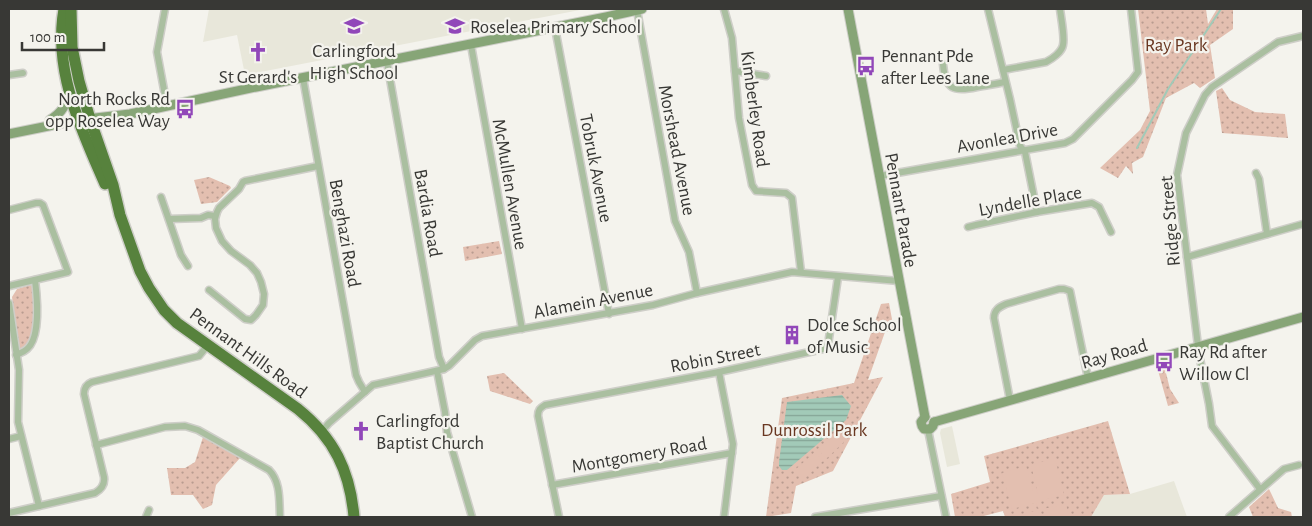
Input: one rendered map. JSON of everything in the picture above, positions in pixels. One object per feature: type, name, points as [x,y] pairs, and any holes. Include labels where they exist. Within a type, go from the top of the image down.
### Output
[{"type":"highway","name":"Pennant Hills Road","points":[[64,9],[62,40],[69,90],[77,117],[120,215]]},
{"type":"highway","name":"Pennant Hills Road","points":[[71,9],[72,47],[89,116],[140,271],[156,300],[178,323],[298,409],[322,431],[339,457],[347,476],[354,517]]},
{"type":"street","points":[[165,9],[157,52],[167,106]]},
{"type":"street","points":[[9,129],[50,120],[130,114],[555,28],[639,9]]},
{"type":"street","name":"Morshead Avenue","points":[[639,9],[675,222],[689,252],[697,293]]},
{"type":"street","name":"Kimberley Road","points":[[724,9],[732,38],[740,121],[752,185],[756,191],[786,194],[792,198],[801,272]]},
{"type":"street","name":"Pennant Parade","points":[[848,9],[925,417],[922,420],[922,426],[924,429],[931,426]]},
{"type":"street","points":[[988,9],[1020,146],[1025,152],[1037,212]]},
{"type":"street","points":[[1003,70],[1046,62],[1060,51],[1063,43],[1060,9]]},
{"type":"street","name":"Avonlea Drive","points":[[880,176],[1065,143],[1073,139],[1138,72],[1130,9]]},
{"type":"street","name":"Tobruk Avenue","points":[[555,28],[609,314]]},
{"type":"street","name":"Ridge Street","points":[[1260,489],[1212,426],[1198,346],[1177,175],[1186,133],[1205,95],[1212,87],[1278,42],[1303,36]]},
{"type":"street","name":"McMullen Avenue","points":[[471,45],[522,329]]},
{"type":"street","name":"Bardia Road","points":[[387,62],[440,357],[446,432],[472,517]]},
{"type":"street","points":[[943,64],[946,80],[957,89],[964,90],[1005,82]]},
{"type":"street","points":[[735,71],[766,76]]},
{"type":"street","points":[[9,75],[23,73]]},
{"type":"street","name":"Benghazi Road","points":[[303,78],[356,375],[365,392]]},
{"type":"street","points":[[50,120],[64,109],[69,90]]},
{"type":"street","points":[[9,134],[77,117]]},
{"type":"street","points":[[210,290],[247,320],[253,318],[263,305],[263,289],[259,278],[250,266],[222,241],[216,228],[215,216],[219,208],[245,181],[318,166]]},
{"type":"street","points":[[1256,172],[1260,179],[1267,234]]},
{"type":"street","points":[[161,197],[181,255],[188,266]]},
{"type":"street","points":[[9,210],[38,203],[42,204],[68,272],[9,286]]},
{"type":"street","name":"Lyndelle Place","points":[[968,227],[1090,203],[1100,209],[1111,232]]},
{"type":"street","points":[[170,219],[215,216]]},
{"type":"street","points":[[1188,258],[1303,224]]},
{"type":"street","name":"Alamein Avenue","points":[[440,370],[448,366],[479,337],[653,305],[697,293],[792,272],[899,281]]},
{"type":"street","name":"Robin Street","points":[[552,485],[538,416],[539,410],[545,405],[719,372],[823,349],[828,345],[838,277]]},
{"type":"street","points":[[16,355],[27,350],[34,337],[38,304],[35,280]]},
{"type":"street","points":[[1010,400],[994,314],[999,307],[1022,299],[1060,289],[1070,292],[1088,378]]},
{"type":"street","points":[[9,302],[19,373],[18,420],[39,506]]},
{"type":"street","name":"Ray Road","points":[[931,426],[1010,400],[1303,317]]},
{"type":"street","points":[[9,515],[95,493],[102,488],[105,479],[84,394],[88,384],[199,356],[208,345]]},
{"type":"street","points":[[322,431],[373,385],[440,370]]},
{"type":"street","points":[[719,372],[733,444],[724,517]]},
{"type":"street","points":[[96,445],[165,427],[185,426],[198,430],[272,473],[278,487],[280,517]]},
{"type":"street","points":[[931,426],[941,496],[946,517]]},
{"type":"street","points":[[9,439],[21,436]]},
{"type":"street","name":"Montgomery Road","points":[[552,485],[732,453]]},
{"type":"street","points":[[1229,517],[1284,469],[1299,465]]},
{"type":"street","points":[[552,485],[559,517]]},
{"type":"street","points":[[815,517],[941,496]]},
{"type":"street","points":[[146,517],[149,510]]},
{"type":"shaded area","points":[[209,9],[585,9],[245,75],[237,35],[203,42]]},
{"type":"shaded area","points":[[842,395],[851,406],[846,420],[787,470],[782,470],[779,462],[787,402]]},
{"type":"shaded area","points":[[952,426],[960,464],[947,467],[940,433],[941,429]]},
{"type":"shaded area","points":[[1174,481],[1187,517],[1091,517],[1104,495],[1130,494]]},
{"type":"green space","name":"Ray Park","points":[[1138,9],[1206,9],[1208,24],[1217,9],[1233,9],[1233,29],[1210,45],[1215,78],[1200,88],[1194,83],[1166,98],[1143,157],[1132,163],[1133,174],[1126,166],[1118,178],[1100,168],[1140,130],[1150,111]]},
{"type":"green space","points":[[1222,88],[1230,100],[1255,112],[1285,114],[1288,138],[1222,133],[1216,91]]},
{"type":"green space","points":[[209,177],[231,188],[217,202],[201,204],[194,180]]},
{"type":"green space","points":[[499,241],[502,254],[465,261],[463,247]]},
{"type":"green space","points":[[30,285],[33,286],[34,292],[34,322],[28,343],[21,350],[18,348],[12,297],[17,289]]},
{"type":"green space","name":"Dunrossil Park","points":[[889,303],[894,330],[885,332],[868,380],[883,377],[833,471],[796,486],[791,513],[766,517],[782,398],[854,383],[881,304]]},
{"type":"green space","points":[[1164,365],[1170,389],[1179,403],[1168,406],[1157,367]]},
{"type":"green space","points":[[504,373],[533,401],[530,404],[490,391],[487,376]]},
{"type":"green space","points":[[1108,421],[1130,494],[1104,495],[1091,517],[1005,517],[1003,511],[980,517],[955,517],[951,494],[990,482],[984,456]]},
{"type":"green space","points":[[836,432],[844,442],[826,459],[818,449]]},
{"type":"green space","points":[[203,437],[240,458],[216,485],[212,505],[203,509],[193,495],[171,495],[167,468],[185,468],[195,462]]},
{"type":"green space","points":[[815,452],[823,461],[805,478],[796,469]]},
{"type":"green space","points":[[1055,458],[1064,495],[1039,501],[1041,507],[1038,508],[1036,503],[1012,509],[1002,473],[1026,466],[1033,491],[1032,484],[1034,484],[1038,494],[1031,465]]},
{"type":"green space","points":[[1269,489],[1278,508],[1291,512],[1292,517],[1253,517],[1249,507]]},
{"type":"green space","points":[[1066,504],[1069,517],[1045,517],[1043,509]]},
{"type":"green space","points":[[1040,510],[1041,517],[1017,517],[1017,515]]},
{"type":"waterway","points":[[1137,148],[1168,89],[1221,9]]},
{"type":"place","name":"Carlingford High School","points":[[354,26]]},
{"type":"place","name":"Roselea Primary School","points":[[455,26]]},
{"type":"place","name":"St Gerard's","points":[[258,52]]},
{"type":"place","name":"Pennant Pde after Lees Lane","points":[[866,66]]},
{"type":"place","name":"North Rocks Rd opp Roselea Way","points":[[185,109]]},
{"type":"place","name":"Dolce School of Music","points":[[792,335]]},
{"type":"place","name":"Ray Rd after Willow Cl","points":[[1164,362]]},
{"type":"place","name":"Carlingford Baptist Church","points":[[361,431]]}]
